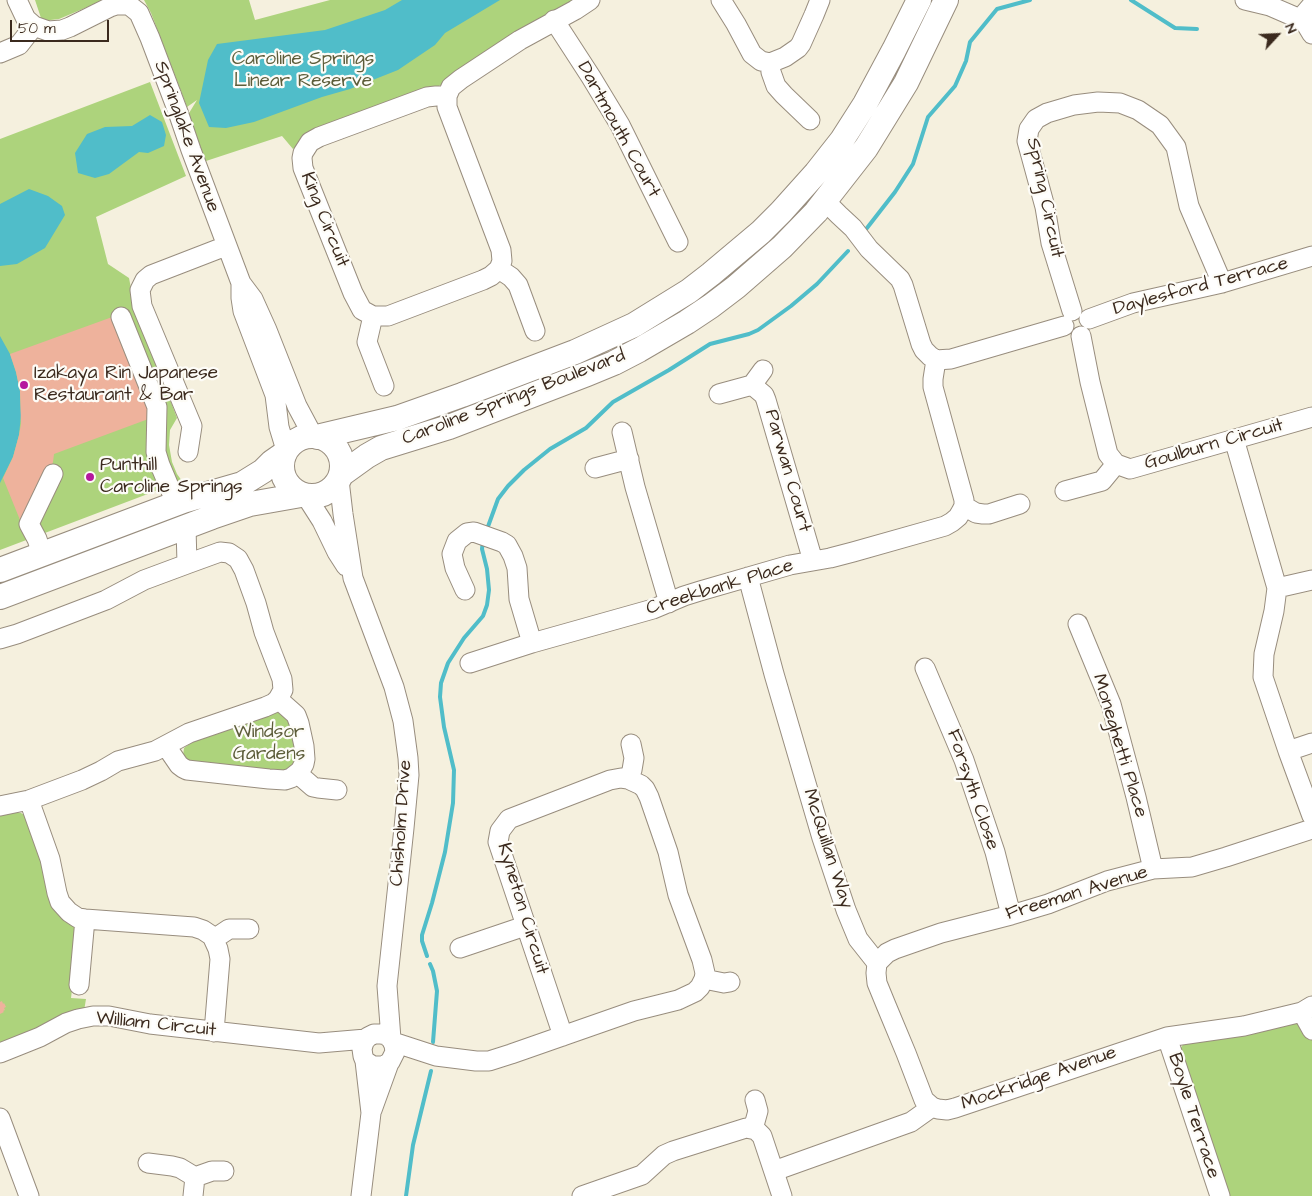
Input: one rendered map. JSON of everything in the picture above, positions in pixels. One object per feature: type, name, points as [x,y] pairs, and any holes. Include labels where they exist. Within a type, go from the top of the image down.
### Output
[{"type":"main road","name":"Caroline Springs Boulevard","points":[[315,436],[371,425],[416,412],[575,352],[634,325],[689,290],[732,258],[761,232],[816,173],[842,140],[866,104],[919,0]]},
{"type":"main road","name":"Caroline Springs Boulevard","points":[[341,477],[367,456],[381,448],[449,427],[587,374],[639,350],[687,322],[736,287],[782,247],[820,206],[866,148],[887,116],[910,74],[946,0]]},
{"type":"main road","points":[[801,191],[820,206]]},
{"type":"main road","points":[[0,597],[250,504],[303,495],[316,497],[326,494],[334,488],[341,477],[341,457],[332,444],[325,439],[315,436],[305,437],[292,444],[282,461],[284,477],[288,485],[303,495]]},
{"type":"main road","points":[[0,570],[176,503],[242,484],[263,471],[286,452]]},
{"type":"main road","points":[[42,554],[51,578]]},
{"type":"street","points":[[0,53],[19,45],[34,26],[26,19],[18,0]]},
{"type":"street","points":[[384,386],[367,342],[373,316],[388,316],[491,276],[499,269],[502,261],[501,250],[447,108],[447,96],[450,89],[453,84],[520,40],[590,0]]},
{"type":"street","points":[[721,0],[752,54],[761,61],[770,63],[792,53],[801,44],[820,0]]},
{"type":"street","points":[[1245,0],[1307,15],[1306,24],[1312,34]]},
{"type":"street","name":"Springlake Avenue","points":[[34,26],[48,31],[62,30],[116,5],[129,6],[139,13],[241,283],[253,299],[297,406],[315,436]]},
{"type":"street","name":"Dartmouth Court","points":[[554,20],[591,76],[620,126],[678,242]]},
{"type":"street","points":[[770,63],[776,86],[810,120]]},
{"type":"street","name":"King Circuit","points":[[373,316],[362,310],[356,301],[303,168],[303,153],[310,142],[319,137],[427,97],[447,96]]},
{"type":"street","name":"Spring Circuit","points":[[1068,318],[1045,207],[1027,141],[1029,130],[1036,119],[1047,113],[1074,105],[1098,102],[1120,103],[1138,110],[1160,125],[1176,147],[1189,206],[1222,283]]},
{"type":"street","points":[[820,206],[846,238],[869,249],[900,279],[904,285],[921,344],[924,350],[936,360],[951,359],[1068,318],[1076,310],[1084,312],[1090,318],[1088,331],[1081,336],[1069,334],[1068,318]]},
{"type":"street","points":[[188,452],[192,426],[142,306],[140,290],[145,280],[151,276],[226,246]]},
{"type":"street","name":"Daylesford Terrace","points":[[1090,318],[1133,303],[1222,283],[1312,256]]},
{"type":"street","points":[[499,269],[511,277],[518,285],[535,331]]},
{"type":"street","name":"Springlake Avenue","points":[[241,283],[243,311],[275,395],[279,427],[286,452]]},
{"type":"street","points":[[121,317],[157,407],[156,452],[176,503]]},
{"type":"street","name":"Goulburn Circuit","points":[[1081,336],[1108,454],[1116,464],[1130,469],[1312,417]]},
{"type":"street","points":[[936,360],[933,386],[963,492],[964,506],[976,513],[989,514],[1020,504]]},
{"type":"street","points":[[719,394],[752,385],[763,370]]},
{"type":"street","name":"Parwan Court","points":[[752,385],[764,395],[766,400],[813,561]]},
{"type":"street","points":[[622,432],[669,602]]},
{"type":"street","points":[[1234,439],[1277,588],[1264,654],[1263,678],[1312,816]]},
{"type":"street","points":[[594,468],[629,459]]},
{"type":"street","name":"Goulburn Circuit","points":[[1065,491],[1102,481],[1116,464]]},
{"type":"street","points":[[42,554],[29,524],[53,474]]},
{"type":"street","name":"Chisholm Drive","points":[[341,477],[345,530],[353,578]]},
{"type":"street","name":"Chisholm Drive","points":[[303,495],[322,521],[337,552],[353,578],[394,687],[403,721],[409,775],[388,986],[392,1041]]},
{"type":"street","name":"Creekbank Place","points":[[470,663],[532,643],[653,609],[684,596],[748,577],[790,565],[853,552],[945,526],[958,518],[964,506]]},
{"type":"street","points":[[186,527],[187,564]]},
{"type":"street","points":[[465,590],[455,568],[452,554],[457,541],[467,533],[474,532],[507,545],[517,568],[519,599],[532,643]]},
{"type":"street","points":[[0,639],[106,600],[144,580],[220,552],[229,553],[238,559],[244,570],[264,632],[282,679],[283,690],[274,703],[265,707],[189,733],[166,746],[118,761],[82,780],[29,800],[0,806]]},
{"type":"street","name":"McQuillan Way","points":[[748,577],[822,838],[846,910],[858,940],[877,963]]},
{"type":"street","points":[[1277,588],[1312,580]]},
{"type":"street","name":"Moneghetti Place","points":[[1078,624],[1111,704],[1153,869]]},
{"type":"street","name":"Forsyth Close","points":[[925,668],[964,760],[995,852],[1011,915]]},
{"type":"street","points":[[166,746],[179,765],[187,770],[285,780],[291,778],[298,774],[302,768],[305,759],[304,746],[300,723],[293,712],[278,699]]},
{"type":"street","points":[[1288,751],[1312,743]]},
{"type":"street","points":[[361,1196],[371,1113],[362,1049],[367,1038],[374,1034],[380,1034],[392,1041],[436,1056],[489,1061],[634,1011],[686,997],[700,987],[704,979],[702,960],[678,895],[668,852],[650,797],[641,785],[628,779],[634,758],[631,744]]},
{"type":"street","points":[[298,774],[313,787],[337,790]]},
{"type":"street","name":"Kyneton Circuit","points":[[562,1036],[498,842],[500,831],[509,819],[610,780],[628,779]]},
{"type":"street","points":[[29,800],[50,859],[60,902],[73,915],[85,919],[194,927],[207,933],[214,939],[220,959],[214,1032]]},
{"type":"street","name":"Freeman Avenue","points":[[877,963],[887,953],[895,949],[941,932],[1048,904],[1107,881],[1153,869],[1192,866],[1312,830]]},
{"type":"street","points":[[78,985],[85,919]]},
{"type":"street","points":[[460,948],[525,926]]},
{"type":"street","points":[[214,939],[229,929],[249,929]]},
{"type":"street","points":[[774,1171],[911,1122],[932,1106],[924,1100],[877,983],[877,963]]},
{"type":"street","points":[[704,979],[724,983],[730,982]]},
{"type":"street","name":"Chisholm Drive","points":[[367,1038],[388,986]]},
{"type":"street","points":[[1307,1009],[1312,1030]]},
{"type":"street","name":"Mockridge Avenue","points":[[932,1106],[947,1110],[955,1108],[1167,1037],[1244,1026],[1307,1009]]},
{"type":"street","name":"William Circuit","points":[[0,1053],[49,1033],[78,1018],[93,1016],[109,1016],[150,1024],[319,1043],[367,1038]]},
{"type":"street","name":"Boyle Terrace","points":[[1167,1037],[1220,1196]]},
{"type":"street","points":[[371,1113],[395,1052],[392,1041]]},
{"type":"street","name":"William Circuit","points":[[319,1043],[365,1060]]},
{"type":"street","points":[[365,1060],[370,1065],[376,1067],[436,1056]]},
{"type":"street","points":[[753,1129],[758,1112],[755,1100]]},
{"type":"street","points":[[0,1118],[29,1196]]},
{"type":"street","points":[[582,1196],[642,1175],[664,1155],[673,1150],[746,1128],[758,1131],[762,1136],[782,1196]]},
{"type":"street","points":[[148,1163],[180,1168],[194,1177]]},
{"type":"street","points":[[194,1177],[212,1171],[224,1172]]},
{"type":"street","points":[[193,1196],[194,1177]]},
{"type":"green space","points":[[35,0],[104,0],[59,19],[42,21]]},
{"type":"green space","name":"Caroline Springs Linear Reserve","points":[[144,0],[249,0],[255,20],[330,0],[579,0],[444,84],[307,136],[293,149],[282,136],[203,162],[186,118],[197,100],[187,107],[151,13]]},
{"type":"green space","points":[[150,82],[186,176],[96,217],[108,264],[129,278],[134,304],[177,418],[170,430],[169,445],[172,462],[182,481],[0,550],[0,139]]},
{"type":"green space","name":"Windsor Gardens","points":[[279,710],[288,714],[300,750],[291,772],[193,765],[183,756],[184,748],[192,742]]},
{"type":"green space","points":[[11,812],[21,813],[26,816],[79,932],[71,998],[86,999],[84,1011],[0,1046],[0,815]]},
{"type":"green space","points":[[1298,1024],[1305,1028],[1312,1040],[1312,1196],[1226,1196],[1180,1049],[1184,1043]]},
{"type":"water","points":[[402,0],[500,0],[445,33],[435,45],[398,70],[350,89],[322,97],[254,122],[226,128],[209,127],[199,103],[208,60],[217,44],[325,30],[385,10]]},
{"type":"water","points":[[150,115],[162,122],[166,135],[164,146],[148,153],[139,152],[109,174],[95,178],[78,173],[75,153],[87,134],[105,127],[132,126]]},
{"type":"water","points":[[29,189],[48,196],[62,206],[65,215],[45,248],[17,264],[0,266],[0,204]]},
{"type":"water","points":[[0,336],[10,354],[16,372],[20,391],[21,415],[19,435],[13,457],[0,483]]},
{"type":"building","points":[[115,316],[151,418],[54,454],[48,478],[20,520],[3,478],[13,457],[21,424],[20,391],[10,354]]},
{"type":"building","points":[[2,1001],[6,1007],[4,1012],[0,1014],[0,1002]]},
{"type":"waterway","points":[[867,228],[895,192],[913,164],[928,117],[955,86],[966,61],[970,42],[997,9],[1030,0]]},
{"type":"waterway","points":[[1131,0],[1175,28],[1197,29]]},
{"type":"waterway","points":[[486,532],[498,499],[508,486],[550,449],[586,428],[613,402],[710,344],[758,330],[817,284],[848,251]]},
{"type":"waterway","points":[[427,956],[422,935],[445,852],[453,803],[454,770],[444,727],[440,697],[441,683],[448,663],[464,638],[483,616],[487,605],[489,590],[487,569],[482,549],[483,541]]},
{"type":"waterway","points":[[430,964],[437,991],[433,1042]]},
{"type":"waterway","points":[[406,1196],[413,1145],[431,1071]]},
{"type":"place","name":"Izakaya Rin Japanese Restaurant & Bar","points":[[24,385]]},
{"type":"place","name":"Punthill Caroline Springs","points":[[90,477]]}]
